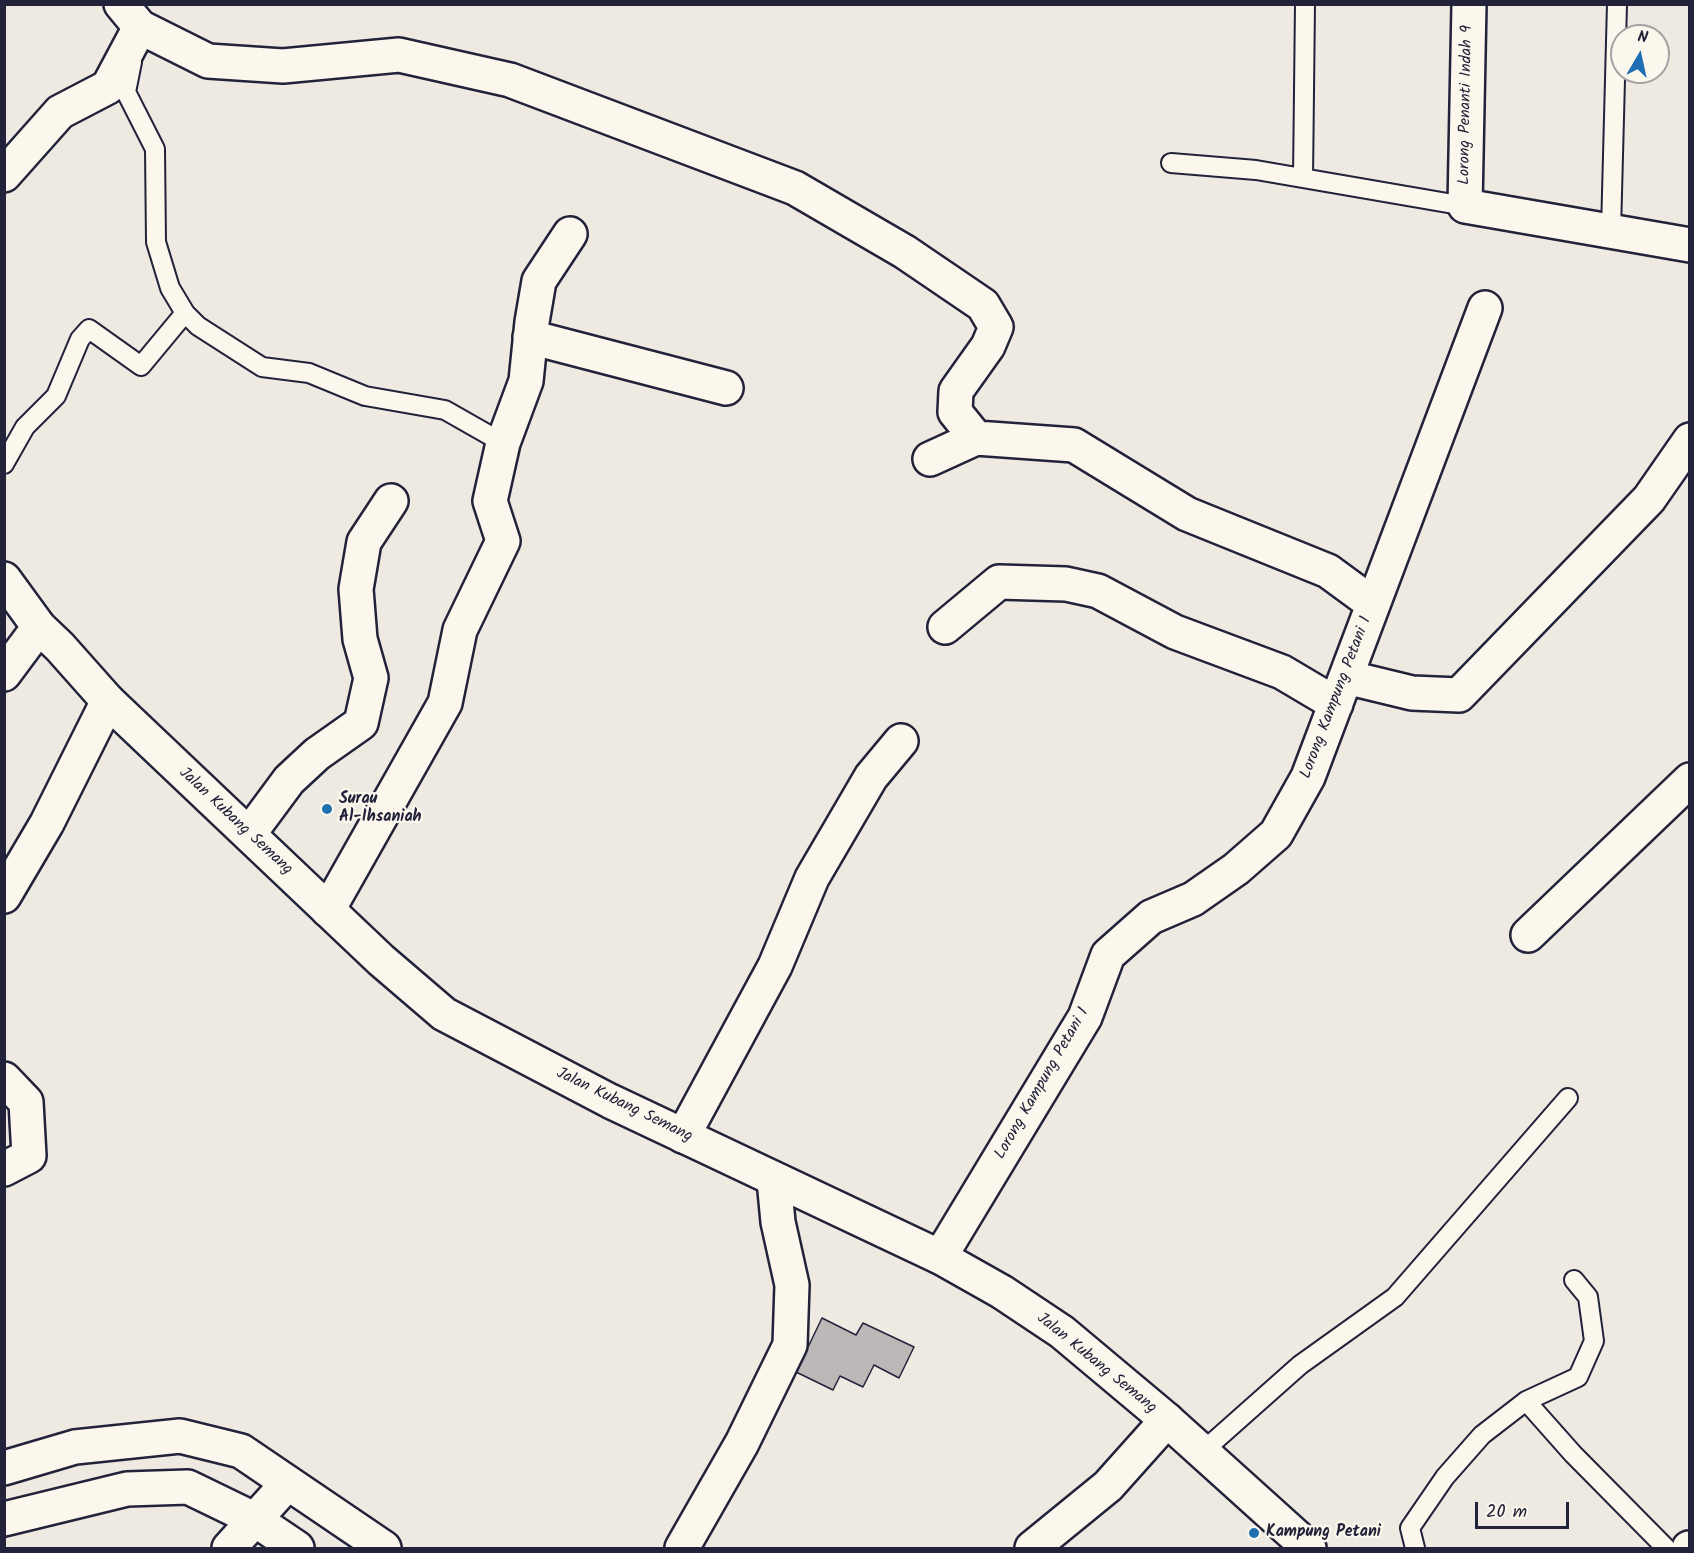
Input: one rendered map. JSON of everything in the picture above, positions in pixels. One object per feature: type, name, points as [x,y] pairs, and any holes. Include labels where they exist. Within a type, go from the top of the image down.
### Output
[{"type":"street","name":"Lorong Penanti Indah 9","points":[[1465,206],[1469,4]]},
{"type":"street","points":[[4,175],[60,112],[108,87],[130,16],[208,61],[283,66],[399,55],[510,80],[795,188],[905,252],[983,305],[996,327],[988,346],[956,391],[955,412],[976,438]]},
{"type":"street","points":[[1465,206],[1689,245]]},
{"type":"street","points":[[328,910],[446,703],[460,630],[503,541],[490,501],[503,443],[526,381],[539,280],[570,234]]},
{"type":"street","name":"Lorong Kampung Petani 1","points":[[940,1257],[1085,1017],[1108,955],[1151,917],[1193,899],[1236,869],[1276,834],[1308,777],[1485,308]]},
{"type":"street","points":[[530,337],[726,388]]},
{"type":"street","points":[[930,459],[976,438],[1074,445],[1187,514],[1328,571],[1373,604]]},
{"type":"street","points":[[945,627],[999,582],[1066,584],[1098,591],[1175,632],[1282,672],[1341,690],[1459,695],[1649,499],[1689,440]]},
{"type":"street","points":[[249,834],[289,780],[317,754],[361,723],[371,678],[360,639],[356,589],[364,542],[391,501]]},
{"type":"street","name":"Jalan Kubang Semang","points":[[4,579],[39,627],[108,701],[381,960],[444,1014],[610,1101],[940,1257],[1002,1292],[1062,1332],[1167,1420],[1203,1452],[1294,1543]]},
{"type":"street","points":[[4,674],[39,627]]},
{"type":"street","points":[[4,896],[47,823],[108,701]]},
{"type":"street","points":[[683,1136],[775,966],[812,878],[871,777],[901,741]]},
{"type":"street","points":[[1528,935],[1689,780]]},
{"type":"street","points":[[4,1079],[26,1102],[29,1156],[4,1169]]},
{"type":"street","points":[[682,1548],[742,1443],[790,1345],[792,1285],[778,1222],[774,1180]]},
{"type":"street","points":[[1032,1548],[1108,1486],[1167,1420]]},
{"type":"street","points":[[4,1468],[75,1447],[180,1436],[241,1450],[287,1484],[384,1548]]},
{"type":"street","points":[[229,1548],[287,1484]]},
{"type":"street","points":[[4,1519],[127,1489],[188,1487],[254,1519],[297,1548]]},
{"type":"lane","points":[[1303,178],[1305,4]]},
{"type":"lane","points":[[1611,231],[1617,4]]},
{"type":"lane","points":[[130,16],[126,92],[155,149],[156,242],[170,288],[185,313],[198,326],[262,367],[309,373],[365,396],[445,410],[503,443]]},
{"type":"lane","points":[[1171,163],[1256,170],[1465,206]]},
{"type":"lane","points":[[4,465],[26,427],[56,396],[80,339],[89,329],[141,366],[185,313]]},
{"type":"lane","points":[[1203,1452],[1300,1365],[1395,1297],[1568,1098]]},
{"type":"lane","points":[[1415,1548],[1410,1528],[1445,1477],[1482,1435],[1526,1401],[1578,1377],[1594,1341],[1588,1297],[1574,1280]]},
{"type":"lane","points":[[1526,1401],[1573,1454],[1666,1548]]},
{"type":"building","points":[[822,1318],[856,1335],[863,1323],[914,1347],[899,1378],[874,1365],[863,1387],[840,1376],[833,1390],[796,1372]]},
{"type":"place","name":"Surau Al-Ihsaniah","points":[[327,809]]},
{"type":"place","name":"Kampung Petani","points":[[1254,1533]]}]
